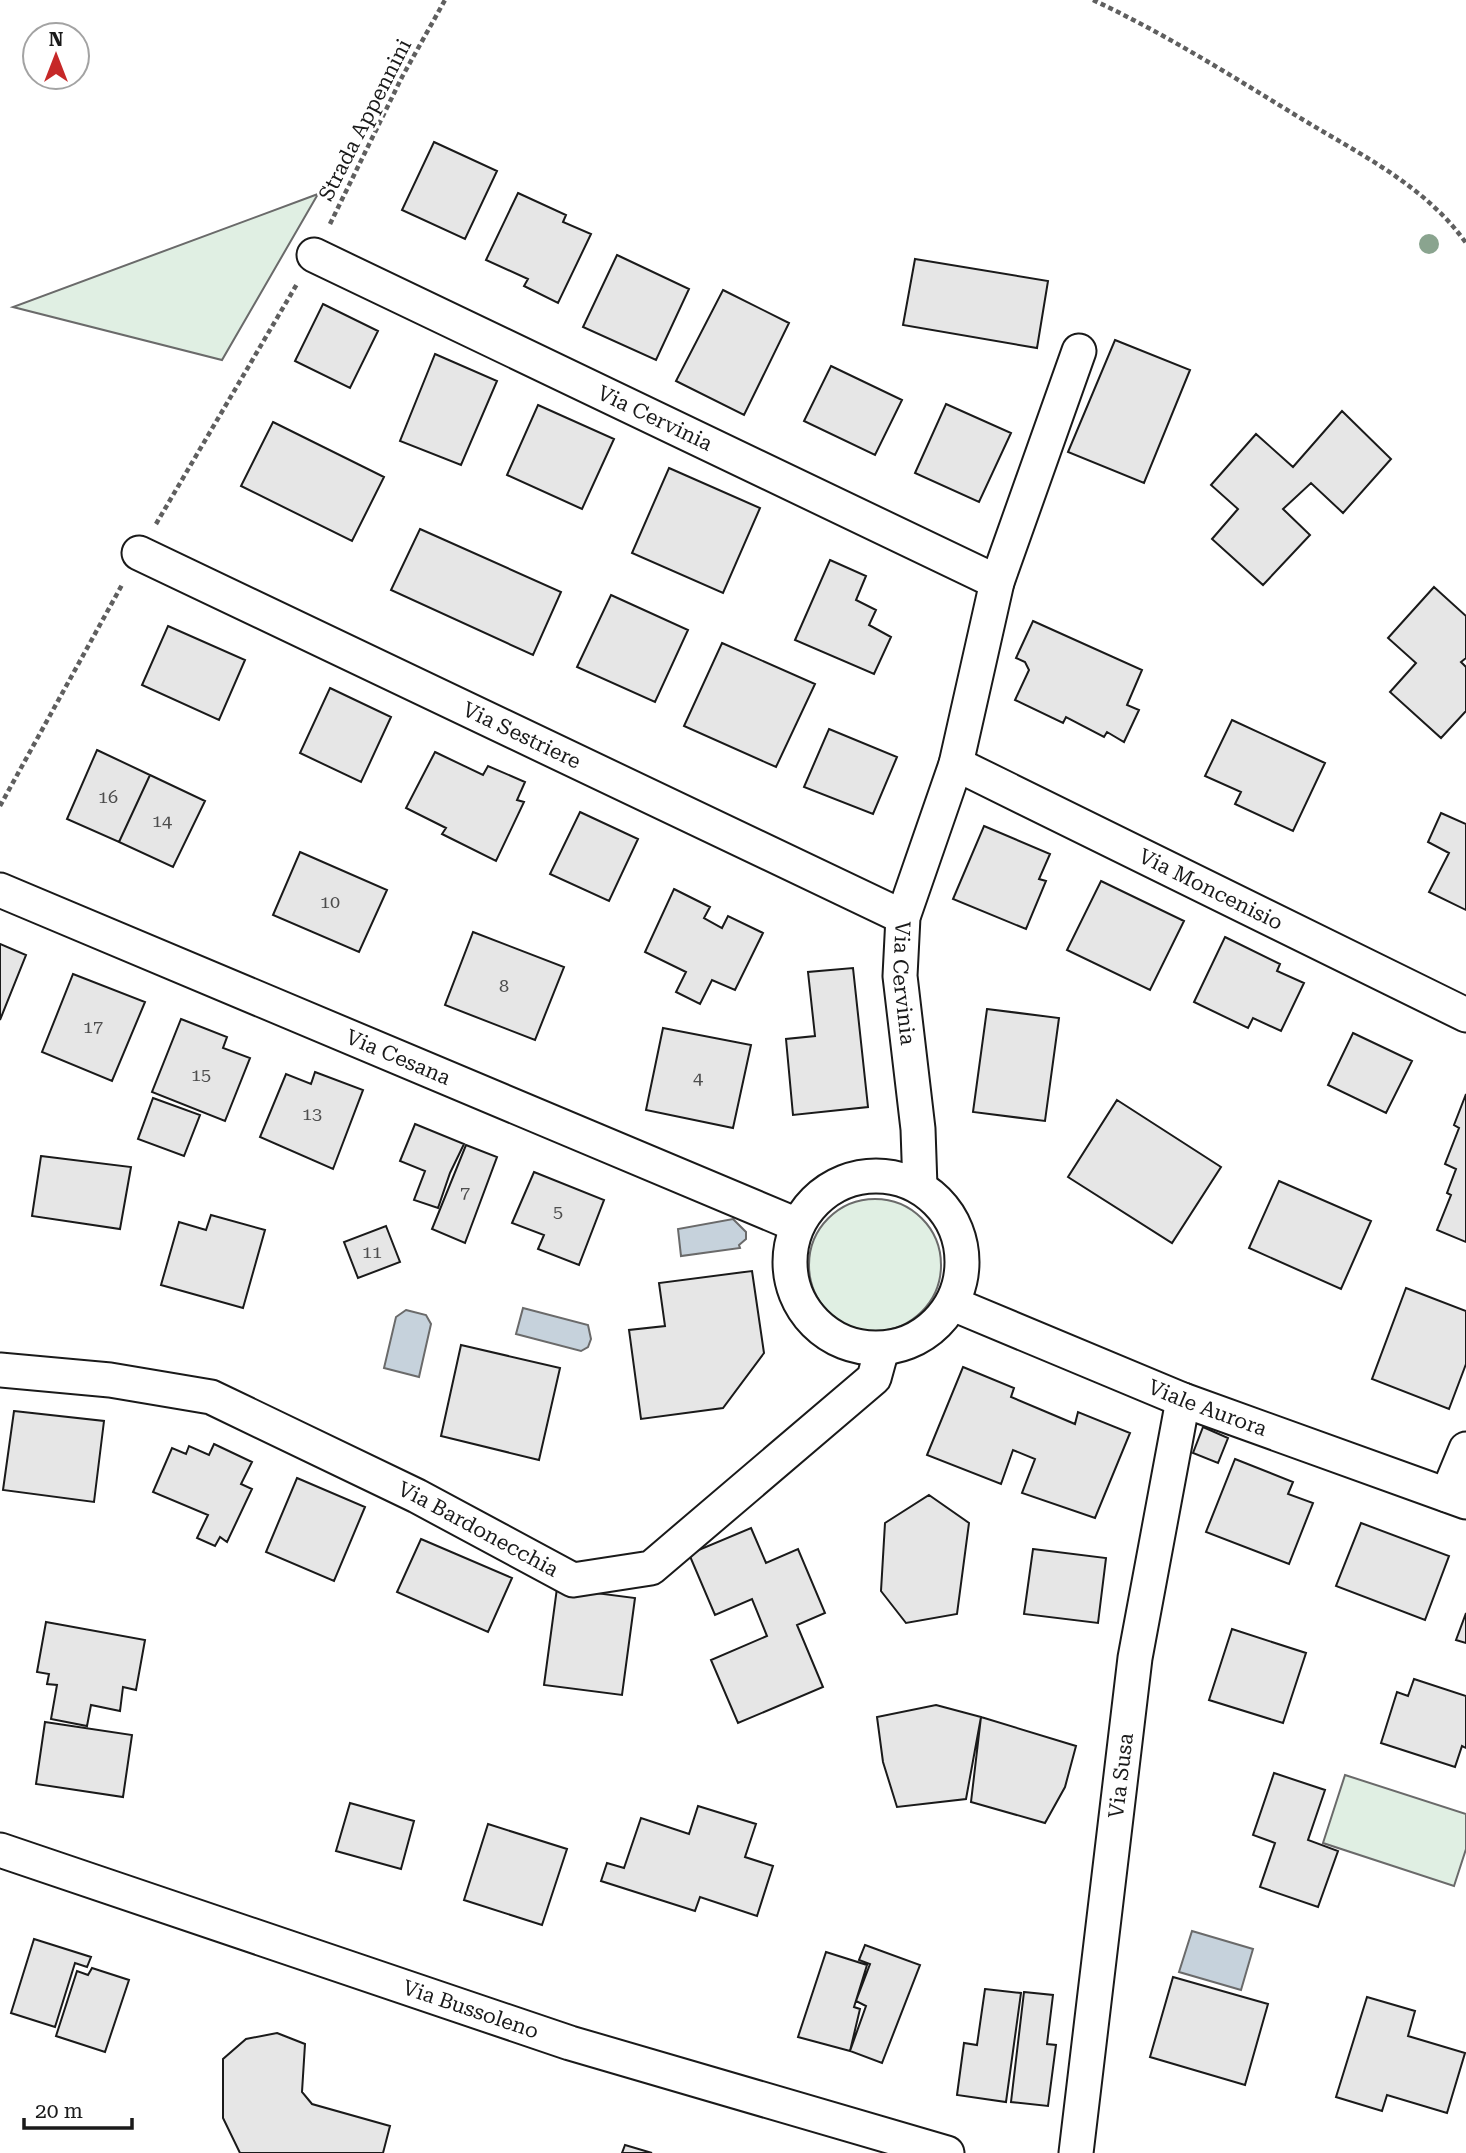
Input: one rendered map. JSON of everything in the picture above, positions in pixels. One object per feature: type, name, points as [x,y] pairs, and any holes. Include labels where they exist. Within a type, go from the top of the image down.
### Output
[{"type":"street","name":"Via Cervinia","points":[[314,255],[997,582]]},
{"type":"street","name":"Via Cervinia","points":[[920,1187],[918,1129],[900,976],[903,918],[956,764],[997,582],[1079,351]]},
{"type":"street","name":"Via Sestriere","points":[[139,553],[903,918]]},
{"type":"street","name":"Via Moncenisio","points":[[956,764],[1466,1015]]},
{"type":"street","name":"Via Cesana","points":[[0,890],[797,1225]]},
{"type":"street","points":[[866,1176],[895,1177],[920,1187],[941,1204],[956,1226],[963,1252],[963,1265],[962,1279],[953,1304],[936,1327],[911,1342],[882,1349],[853,1347],[826,1334],[804,1312],[792,1284],[789,1254],[797,1225],[814,1201],[838,1184],[866,1176]]},
{"type":"street","name":"Viale Aurora","points":[[953,1304],[1183,1400],[1457,1499]]},
{"type":"street","name":"Via Bardonecchia","points":[[0,1370],[110,1380],[211,1397],[417,1496],[573,1580],[651,1568],[874,1378],[882,1349]]},
{"type":"street","name":"Via Susa","points":[[1076,2153],[1135,1658],[1183,1400]]},
{"type":"street","points":[[1457,1499],[1466,1449]]},
{"type":"street","name":"Via Bussoleno","points":[[0,1850],[570,2043],[947,2153]]},
{"type":"path","name":"Strada Appennini","points":[[314,255],[357,174],[402,76],[445,0]]},
{"type":"path","points":[[1093,0],[1184,47],[1397,178],[1432,202],[1466,243]]},
{"type":"green space","points":[[318,194],[222,360],[13,307]]},
{"type":"green space","points":[[875,1199],[900,1204],[922,1218],[936,1240],[941,1265],[936,1290],[922,1312],[900,1326],[875,1331],[850,1326],[828,1312],[814,1290],[809,1265],[814,1240],[828,1218],[850,1204]]},
{"type":"green space","points":[[1345,1775],[1466,1814],[1466,1849],[1454,1886],[1323,1843]]},
{"type":"shaded area","points":[[733,1219],[746,1232],[746,1239],[739,1245],[740,1248],[681,1256],[678,1229]]},
{"type":"shaded area","points":[[523,1308],[588,1325],[591,1339],[588,1347],[581,1351],[516,1334]]},
{"type":"shaded area","points":[[406,1310],[426,1315],[431,1324],[419,1377],[384,1368],[396,1317]]},
{"type":"shaded area","points":[[1192,1931],[1253,1949],[1241,1990],[1179,1972]]},
{"type":"building","points":[[434,142],[497,171],[465,239],[402,210]]},
{"type":"building","points":[[518,193],[566,215],[563,222],[591,234],[558,303],[524,286],[528,279],[486,260]]},
{"type":"building","points":[[617,255],[689,289],[656,360],[583,327]]},
{"type":"building","points":[[915,259],[1048,281],[1037,348],[903,325]]},
{"type":"building","points":[[723,290],[789,323],[744,415],[676,381]]},
{"type":"building","points":[[323,304],[378,331],[350,388],[295,361]]},
{"type":"building","points":[[1115,340],[1190,370],[1144,483],[1068,452]]},
{"type":"building","points":[[435,354],[497,381],[461,465],[400,441]]},
{"type":"building","points":[[831,366],[902,400],[875,455],[804,421]]},
{"type":"building","points":[[946,404],[1011,433],[979,502],[915,473]]},
{"type":"building","points":[[538,405],[614,439],[582,509],[507,475]]},
{"type":"building","points":[[1342,411],[1391,459],[1343,513],[1311,483],[1283,509],[1310,535],[1263,585],[1212,539],[1238,509],[1211,485],[1256,434],[1293,467]]},
{"type":"building","points":[[273,422],[384,477],[352,541],[241,486]]},
{"type":"building","points":[[669,468],[760,508],[723,593],[632,553]]},
{"type":"building","points":[[420,529],[561,592],[533,655],[391,590]]},
{"type":"building","points":[[830,560],[866,576],[856,600],[876,610],[869,625],[891,637],[874,674],[795,640]]},
{"type":"building","points":[[1434,587],[1466,616],[1466,658],[1461,662],[1466,667],[1466,711],[1441,738],[1390,692],[1416,663],[1388,638]]},
{"type":"building","points":[[611,595],[688,630],[655,702],[577,667]]},
{"type":"building","points":[[1033,621],[1142,670],[1127,705],[1139,710],[1124,742],[1107,732],[1104,737],[1066,717],[1063,723],[1015,700],[1029,670],[1025,662],[1016,658]]},
{"type":"building","points":[[168,626],[245,660],[219,720],[142,685]]},
{"type":"building","points":[[722,643],[815,684],[776,767],[684,726]]},
{"type":"building","points":[[330,688],[391,717],[361,782],[300,753]]},
{"type":"building","points":[[1232,720],[1325,763],[1293,831],[1235,804],[1241,792],[1205,776]]},
{"type":"building","points":[[829,729],[897,757],[873,814],[804,787]]},
{"type":"building","points":[[97,750],[150,775],[119,842],[67,819]]},
{"type":"building","points":[[435,752],[483,775],[488,766],[525,782],[517,800],[524,802],[496,861],[442,834],[446,828],[406,808]]},
{"type":"building","points":[[150,775],[205,801],[173,867],[119,842]]},
{"type":"building","points":[[580,812],[638,839],[609,901],[550,874]]},
{"type":"building","points":[[1441,813],[1466,824],[1466,910],[1429,892],[1449,853],[1428,842]]},
{"type":"building","points":[[984,826],[1050,854],[1039,879],[1046,881],[1026,929],[953,899]]},
{"type":"building","points":[[300,852],[387,890],[359,952],[273,915]]},
{"type":"building","points":[[1101,881],[1184,921],[1150,990],[1067,950]]},
{"type":"building","points":[[674,889],[710,907],[704,918],[722,928],[728,916],[763,933],[735,990],[712,980],[700,1004],[676,992],[686,972],[645,952]]},
{"type":"building","points":[[473,932],[564,967],[535,1040],[445,1005]]},
{"type":"building","points":[[1225,937],[1280,964],[1277,971],[1304,983],[1281,1031],[1253,1018],[1248,1028],[1194,1002]]},
{"type":"building","points":[[0,944],[26,955],[0,1020]]},
{"type":"building","points":[[853,968],[868,1107],[793,1115],[786,1039],[815,1036],[808,972]]},
{"type":"building","points":[[73,974],[145,1002],[112,1081],[42,1052]]},
{"type":"building","points":[[987,1009],[1059,1018],[1045,1121],[973,1112]]},
{"type":"building","points":[[181,1019],[227,1037],[223,1048],[250,1058],[225,1121],[152,1092]]},
{"type":"building","points":[[663,1028],[751,1045],[733,1128],[646,1110]]},
{"type":"building","points":[[1353,1033],[1412,1061],[1386,1113],[1328,1085]]},
{"type":"building","points":[[315,1072],[363,1090],[333,1169],[260,1137],[286,1074],[311,1084]]},
{"type":"building","points":[[1466,1094],[1466,1242],[1437,1230],[1451,1195],[1447,1193],[1456,1169],[1445,1164],[1459,1128],[1454,1125]]},
{"type":"building","points":[[153,1098],[200,1115],[184,1156],[138,1139]]},
{"type":"building","points":[[1117,1100],[1221,1167],[1172,1243],[1068,1177]]},
{"type":"building","points":[[415,1124],[464,1144],[438,1208],[414,1200],[425,1171],[400,1161]]},
{"type":"building","points":[[466,1145],[497,1157],[465,1243],[432,1229]]},
{"type":"building","points":[[41,1156],[131,1167],[120,1229],[32,1216]]},
{"type":"building","points":[[534,1172],[604,1200],[579,1265],[538,1249],[544,1235],[512,1223]]},
{"type":"building","points":[[1279,1181],[1371,1221],[1341,1289],[1249,1248]]},
{"type":"building","points":[[211,1215],[265,1230],[243,1308],[161,1285],[179,1222],[206,1230]]},
{"type":"building","points":[[386,1226],[400,1262],[358,1278],[344,1242]]},
{"type":"building","points":[[752,1271],[764,1353],[723,1408],[641,1419],[629,1330],[665,1326],[659,1283]]},
{"type":"building","points":[[1406,1288],[1466,1311],[1466,1364],[1449,1409],[1372,1379]]},
{"type":"building","points":[[461,1345],[560,1368],[539,1460],[441,1436]]},
{"type":"building","points":[[963,1367],[1014,1388],[1011,1397],[1075,1424],[1078,1412],[1130,1433],[1095,1518],[1022,1493],[1035,1459],[1013,1450],[1001,1484],[927,1455]]},
{"type":"building","points":[[14,1411],[104,1421],[94,1502],[3,1490]]},
{"type":"building","points":[[1203,1427],[1228,1438],[1218,1463],[1193,1453]]},
{"type":"building","points":[[214,1444],[252,1462],[241,1484],[252,1489],[227,1542],[220,1537],[215,1546],[197,1538],[208,1515],[153,1492],[172,1448],[186,1454],[189,1446],[209,1455]]},
{"type":"building","points":[[1235,1459],[1293,1482],[1288,1494],[1313,1503],[1289,1564],[1206,1532]]},
{"type":"building","points":[[297,1478],[365,1507],[334,1581],[266,1552]]},
{"type":"building","points":[[929,1495],[969,1523],[957,1614],[906,1623],[881,1591],[885,1523]]},
{"type":"building","points":[[1361,1523],[1449,1556],[1425,1620],[1336,1586]]},
{"type":"building","points":[[751,1528],[766,1563],[798,1549],[825,1613],[797,1625],[823,1687],[738,1723],[711,1660],[767,1636],[752,1599],[715,1615],[689,1554]]},
{"type":"building","points":[[421,1539],[512,1578],[488,1632],[397,1592]]},
{"type":"building","points":[[1033,1549],[1106,1558],[1098,1623],[1024,1614]]},
{"type":"building","points":[[557,1588],[635,1598],[622,1695],[544,1685]]},
{"type":"building","points":[[1466,1613],[1466,1643],[1456,1640]]},
{"type":"building","points":[[46,1622],[145,1640],[136,1690],[123,1687],[120,1711],[91,1705],[87,1726],[51,1719],[57,1685],[47,1684],[49,1674],[37,1672]]},
{"type":"building","points":[[1232,1629],[1306,1653],[1283,1723],[1209,1700]]},
{"type":"building","points":[[1414,1679],[1466,1696],[1466,1748],[1462,1746],[1455,1767],[1381,1743],[1397,1692],[1408,1696]]},
{"type":"building","points":[[936,1705],[981,1717],[966,1799],[897,1807],[883,1762],[877,1717]]},
{"type":"building","points":[[981,1717],[1076,1746],[1065,1787],[1045,1823],[971,1802]]},
{"type":"building","points":[[45,1722],[132,1735],[123,1797],[36,1784]]},
{"type":"building","points":[[1274,1773],[1325,1790],[1308,1840],[1338,1851],[1318,1907],[1260,1887],[1275,1843],[1253,1835]]},
{"type":"building","points":[[350,1803],[414,1821],[401,1869],[336,1851]]},
{"type":"building","points":[[698,1806],[756,1824],[745,1857],[773,1866],[757,1916],[700,1897],[695,1911],[601,1881],[607,1863],[624,1868],[641,1818],[689,1834]]},
{"type":"building","points":[[488,1824],[567,1849],[542,1925],[464,1900]]},
{"type":"building","points":[[34,1939],[91,1957],[87,1967],[75,1963],[55,2027],[11,2013]]},
{"type":"building","points":[[865,1945],[920,1965],[882,2063],[850,2051],[866,2006],[856,2001],[870,1964],[859,1960]]},
{"type":"building","points":[[826,1952],[867,1965],[854,2007],[860,2009],[850,2051],[798,2037]]},
{"type":"building","points":[[92,1968],[129,1980],[105,2052],[56,2036],[77,1971],[88,1975]]},
{"type":"building","points":[[1173,1977],[1268,2004],[1245,2085],[1150,2057]]},
{"type":"building","points":[[985,1989],[1021,1993],[1006,2102],[957,2095],[964,2043],[977,2045]]},
{"type":"building","points":[[1024,1992],[1053,1995],[1047,2044],[1056,2045],[1048,2106],[1011,2102]]},
{"type":"building","points":[[1367,1997],[1415,2011],[1408,2036],[1465,2053],[1447,2113],[1387,2095],[1382,2111],[1336,2097]]},
{"type":"building","points":[[277,2033],[305,2044],[302,2092],[312,2104],[390,2126],[383,2153],[240,2153],[223,2118],[223,2059],[246,2039]]},
{"type":"building","points":[[625,2145],[652,2153],[622,2153]]}]
